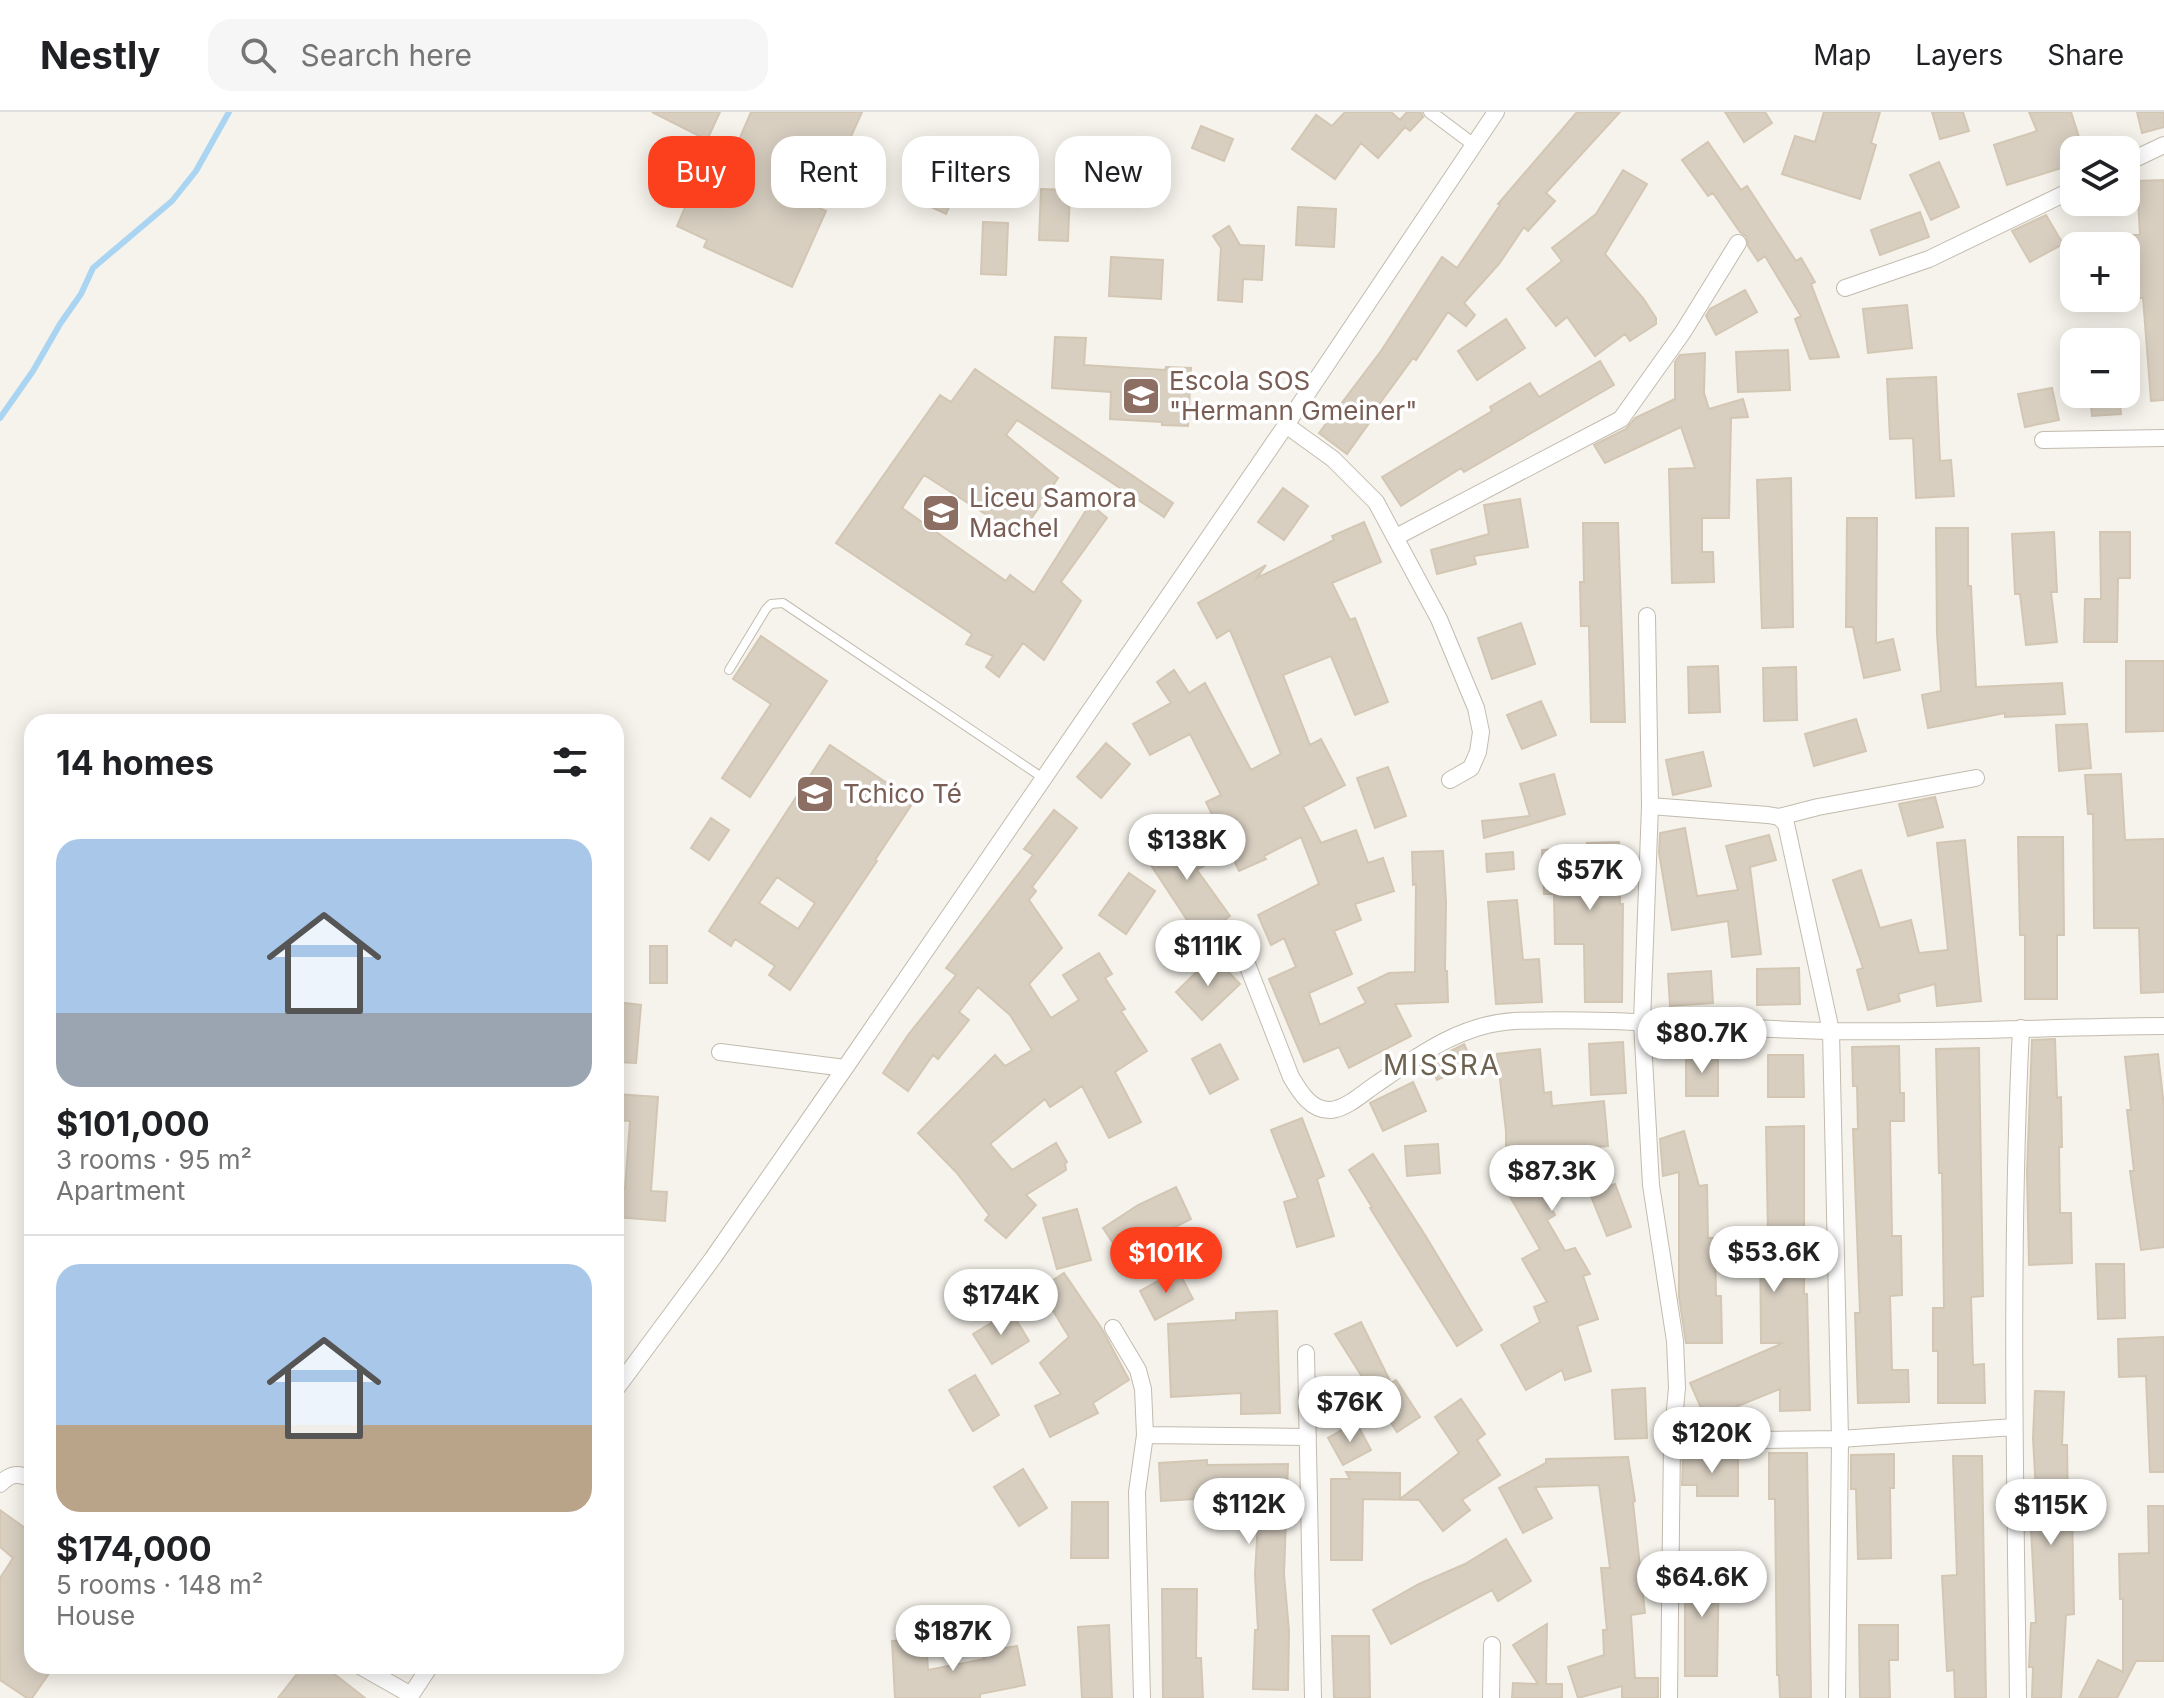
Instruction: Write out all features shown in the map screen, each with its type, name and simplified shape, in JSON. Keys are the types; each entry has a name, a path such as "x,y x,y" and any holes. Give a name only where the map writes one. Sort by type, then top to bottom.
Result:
{"street":[{"path":"1430,112 1474,145"},
{"path":"624,1376 713,1258 845,1068 1286,425 1496,112"},
{"path":"2140,156 2164,145"},
{"path":"1845,288 1929,259 2060,196"},
{"path":"1396,537 1621,419 1683,332 1738,243"},
{"path":"1286,425 1333,459 1376,502 1439,619 1476,708 1481,732 1478,752 1471,768 1450,780"},
{"path":"2043,440 2164,438"},
{"path":"1647,616 1650,806 1642,1022 1651,1185 1675,1341 1677,1388 1672,1441 1669,1698"},
{"path":"1650,806 1779,817 1976,778"},
{"path":"1779,817 1786,824 1831,1031 1840,1439 1837,1698"},
{"path":"1240,946 1291,1077 1302,1096 1316,1107 1330,1110 1348,1104 1419,1055 1452,1037 1478,1027 1512,1021 1642,1022 1831,1031 2164,1026"},
{"path":"2018,1698 2014,1427 2015,1153 2021,1028"},
{"path":"720,1052 845,1068"},
{"path":"1113,1328 1138,1370 1143,1389 1145,1435 1137,1492 1142,1698"},
{"path":"1306,1353 1313,1698"},
{"path":"1672,1441 1840,1439 2014,1427"},
{"path":"1145,1435 1308,1437"},
{"path":"0,1484 7,1476 24,1476"},
{"path":"1491,1698 1492,1645"},
{"path":"373,1674 410,1697 425,1674"}],"lane":[{"path":"729,670 766,609 771,604 783,603 1043,778"}],"building":[{"path":"652,112 720,112 709,136 699,136"},
{"path":"751,112 862,112 851,136 771,136 771,208 819,208 826,211 792,287 704,247 707,240 677,226 685,208 755,208 755,136 741,136"},
{"path":"1345,112 1391,112 1400,120 1407,112 1421,112 1423,117 1410,131 1405,127 1378,158 1361,143 1335,179 1292,149 1316,115 1332,126"},
{"path":"1577,112 1620,112 1546,193 1555,201 1528,231 1524,227 1499,264 1464,303 1475,315 1466,326 1448,312 1416,360 1413,358 1372,414 1374,416 1347,454 1319,433 1381,351 1442,257 1457,268 1498,204"},
{"path":"1725,112 1765,112 1772,123 1744,142"},
{"path":"1824,112 1880,112 1871,143 1876,145 1860,199 1782,174 1795,136 1815,142"},
{"path":"1932,112 1963,112 1969,131 1940,139"},
{"path":"2029,112 2071,112 2079,136 2060,136 2060,168 2007,185 1994,145 2037,131"},
{"path":"2137,112 2164,112 2164,127 2142,133"},
{"path":"1201,126 1233,139 1224,161 1192,148"},
{"path":"1708,142 1741,190 1747,186 1796,261 1801,258 1815,282 1811,284 1839,357 1810,359 1795,319 1801,316 1765,256 1758,261 1748,246 1747,237 1740,232 1713,193 1708,196 1682,160"},
{"path":"1939,162 1959,207 1931,220 1910,175"},
{"path":"1623,170 1647,184 1605,254 1643,298 1656,318 1656,324 1630,341 1625,334 1595,356 1567,317 1556,326 1527,289 1562,261 1552,248 1596,214"},
{"path":"2164,180 2164,400 2151,401 2143,298 2140,298 2140,181"},
{"path":"1041,189 1055,189 1055,208 1069,208 1068,241 1039,240"},
{"path":"1298,207 1336,209 1334,247 1296,245"},
{"path":"933,208 949,208 946,214"},
{"path":"1920,212 1929,237 1880,255 1871,230"},
{"path":"2046,215 2060,239 2060,246 2030,262 2012,231"},
{"path":"983,222 1008,223 1006,275 981,274"},
{"path":"1229,226 1240,245 1264,246 1262,280 1243,279 1242,302 1218,300 1221,248 1213,236"},
{"path":"1111,257 1163,260 1161,299 1109,296"},
{"path":"1745,290 1757,312 1716,335 1706,316 1710,309"},
{"path":"1907,305 1912,348 1868,353 1863,309"},
{"path":"1506,319 1525,348 1477,380 1458,351"},
{"path":"1055,337 1086,338 1084,365 1165,370 1166,367 1191,368 1188,426 1110,419 1111,392 1052,388"},
{"path":"1788,350 1790,390 1738,392 1736,352"},
{"path":"1705,353 1704,393 1709,409 1743,399 1748,417 1731,418 1729,518 1702,518 1702,552 1713,552 1714,582 1672,583 1669,469 1695,468 1681,427 1605,463 1594,445 1626,429 1635,418 1675,399 1675,362 1680,355"},
{"path":"1600,361 1614,385 1464,472 1461,468 1401,506 1382,477 1492,411 1490,407 1530,383 1539,397"},
{"path":"975,369 1173,503 1164,517 1017,420 1006,435 1058,478 1020,536 924,475 902,508 1006,581 1010,575 1034,593 1090,504 1107,518 1061,582 1081,601 1044,660 1023,643 999,677 986,667 993,656 966,644 972,634 836,543 940,395 951,402"},
{"path":"1936,377 1940,461 1951,460 1954,496 1916,498 1913,438 1890,439 1887,379"},
{"path":"2052,388 2059,420 2025,427 2018,394"},
{"path":"2091,408 2120,408 2121,414 2092,416"},
{"path":"1791,478 1793,627 1762,628 1757,480"},
{"path":"1283,488 1308,506 1284,540 1258,522"},
{"path":"1520,499 1528,547 1474,556 1476,564 1437,574 1431,550 1489,534 1484,505"},
{"path":"1847,518 1877,518 1876,643 1893,639 1900,670 1864,678 1853,627 1846,627"},
{"path":"1364,522 1381,562 1332,583 1350,620 1355,618 1388,702 1355,715 1331,656 1283,675 1310,745 1321,739 1345,785 1303,807 1321,843 1356,830 1368,863 1383,858 1394,891 1355,904 1361,920 1334,931 1352,974 1309,993 1320,1025 1366,1003 1358,988 1389,973 1415,972 1416,884 1413,885 1412,852 1443,851 1448,1002 1395,1004 1411,1036 1349,1068 1339,1047 1304,1062 1269,979 1296,967 1284,938 1271,945 1258,915 1319,884 1301,837 1264,856 1266,859 1239,871 1206,802 1221,795 1190,734 1150,755 1133,724 1171,703 1157,682 1174,670 1189,693 1205,683 1251,770 1281,754 1230,630 1217,638 1198,603 1266,565 1257,578 1334,540 1332,536"},
{"path":"1583,523 1618,523 1625,722 1591,722 1589,626 1581,626"},
{"path":"1936,528 1968,528 1968,586 1971,586 1976,687 2062,683 2065,714 2005,717 2005,713 1928,728 1922,695 1941,691"},
{"path":"2054,532 2057,592 2051,592 2057,642 2026,645 2020,594 2015,594 2012,534"},
{"path":"2100,532 2130,532 2130,578 2118,578 2117,642 2084,642 2085,599 2101,599"},
{"path":"1521,623 1535,664 1492,679 1478,638"},
{"path":"761,636 827,681 750,797 722,778 771,704 733,679"},
{"path":"2126,661 2164,661 2164,731 2126,732"},
{"path":"1718,666 1720,712 1689,713 1688,667"},
{"path":"1796,667 1797,720 1764,721 1763,668"},
{"path":"1541,701 1556,735 1522,749 1507,715"},
{"path":"1856,719 1866,751 1814,766 1805,734"},
{"path":"2087,724 2091,768 2059,771 2056,725"},
{"path":"1106,743 1130,764 1101,798 1077,777"},
{"path":"830,745 914,801 790,990 769,975 775,966 735,939 731,946 709,931","holes":["777,877 815,903 798,929 759,903"]},
{"path":"1703,752 1711,786 1673,795 1666,760"},
{"path":"1388,767 1406,816 1375,828 1357,778"},
{"path":"1554,774 1565,814 1484,838 1482,821 1530,816 1520,784"},
{"path":"2121,774 2125,840 2164,839 2164,992 2141,993 2139,928 2094,928 2093,814 2088,814 2085,775"},
{"path":"1935,797 1943,827 1908,836 1899,804"},
{"path":"1054,810 1077,828 1032,887 1036,891 1029,900 1062,948 1029,984 1051,1018 1079,1000 1063,975 1099,953 1112,974 1105,978 1125,1009 1121,1011 1147,1051 1115,1072 1141,1122 1109,1138 1082,1086 1050,1107 1045,1099 990,1144 1012,1170 1056,1143 1067,1162 1066,1170 1026,1195 1036,1205 1006,1238 985,1220 989,1215 956,1172 918,1133 995,1055 1005,1066 1032,1050 1010,1015 978,987 959,1012 969,1020 938,1059 933,1055 908,1091 883,1073 908,1035 956,975 946,968 1033,855 1024,849"},
{"path":"711,818 729,830 709,860 691,848"},
{"path":"1685,828 1697,896 1738,890 1726,846 1769,835 1776,860 1750,867 1761,954 1732,957 1728,921 1672,930 1659,853 1660,833"},
{"path":"1183,829 1206,865 1197,870 1230,916 1199,938 1143,853"},
{"path":"2018,837 2063,837 2064,935 2057,935 2057,999 2025,999 2025,935 2020,935"},
{"path":"1965,840 1981,1001 1937,1006 1935,984 1898,994 1900,1001 1868,1010 1857,970 1863,968 1833,880 1861,870 1880,928 1911,920 1919,953 1948,950 1937,843"},
{"path":"1619,842 1620,904 1623,904 1622,1002 1585,1002 1584,944 1555,944 1554,894 1544,894 1542,850 1587,848 1587,843"},
{"path":"1513,852 1514,869 1487,872 1486,854"},
{"path":"1129,873 1155,891 1126,934 1099,915"},
{"path":"1517,900 1523,960 1539,959 1542,1002 1496,1004 1488,902"},
{"path":"650,946 667,946 667,983 650,983"},
{"path":"1213,956 1240,984 1202,1020 1176,992"},
{"path":"1799,968 1800,1004 1757,1005 1757,969"},
{"path":"1711,971 1713,1003 1670,1006 1668,974"},
{"path":"624,1003 641,1005 636,1063 624,1062"},
{"path":"2055,1039 2057,1098 2061,1097 2060,1213 2071,1213 2072,1263 2029,1265 2027,1172 2032,1040"},
{"path":"1623,1042 1626,1093 1591,1095 1589,1044"},
{"path":"1220,1044 1238,1079 1210,1094 1192,1059"},
{"path":"1464,1044 1473,1064 1437,1080 1429,1062"},
{"path":"1899,1046 1904,1121 1890,1121 1892,1236 1901,1236 1902,1295 1890,1296 1892,1370 1908,1370 1909,1402 1858,1403 1855,1313 1860,1313 1853,1129 1858,1129 1852,1047"},
{"path":"1979,1048 1983,1296 1971,1297 1973,1365 1984,1364 1985,1403 1938,1403 1938,1351 1933,1351 1933,1308 1944,1308 1936,1049"},
{"path":"1540,1049 1544,1093 1551,1092 1552,1106 1604,1101 1608,1146 1583,1148 1604,1188 1615,1184 1631,1227 1607,1236 1588,1189 1578,1195 1558,1157 1525,1164 1555,1215 1547,1220 1565,1251 1575,1248 1590,1274 1583,1276 1598,1319 1577,1326 1591,1371 1565,1380 1562,1370 1526,1390 1501,1345 1540,1322 1534,1307 1547,1302 1522,1259 1540,1249 1501,1181 1501,1150 1506,1148 1506,1131 1497,1054"},
{"path":"1718,1053 1718,1096 1686,1096 1686,1054"},
{"path":"2158,1054 2164,1106 2164,1247 2141,1250 2130,1171 2134,1171 2125,1057"},
{"path":"1768,1055 1803,1055 1804,1097 1768,1097"},
{"path":"1413,1082 1426,1111 1383,1131 1370,1103"},
{"path":"624,1095 658,1097 651,1191 667,1192 665,1221 624,1218 630,1121 624,1121"},
{"path":"1302,1118 1324,1176 1317,1179 1334,1236 1297,1247 1284,1202 1298,1198 1271,1130"},
{"path":"1804,1126 1804,1294 1807,1294 1810,1410 1780,1411 1780,1389 1706,1419 1690,1383 1783,1343 1761,1343 1760,1235 1768,1235 1766,1127"},
{"path":"1684,1131 1699,1186 1707,1185 1708,1238 1715,1238 1716,1296 1721,1296 1722,1343 1686,1343 1679,1297 1679,1172 1663,1176 1660,1139"},
{"path":"1438,1144 1440,1173 1407,1176 1405,1146"},
{"path":"1373,1154 1482,1330 1457,1346 1349,1170"},
{"path":"1176,1187 1191,1219 1149,1240 1152,1244 1125,1261 1103,1228 1138,1205"},
{"path":"1077,1209 1091,1260 1057,1269 1043,1218"},
{"path":"2096,1264 2124,1264 2125,1318 2098,1319"},
{"path":"1178,1270 1193,1299 1155,1320 1140,1291"},
{"path":"1064,1273 1102,1329 1129,1380 1093,1403 1098,1413 1050,1437 1035,1406 1061,1394 1040,1363 1069,1337 1040,1289"},
{"path":"1011,1311 1029,1341 992,1364 973,1334"},
{"path":"1277,1311 1280,1413 1241,1414 1241,1393 1171,1397 1168,1324 1236,1320 1236,1313"},
{"path":"1361,1322 1391,1383 1396,1380 1420,1417 1397,1432 1335,1334"},
{"path":"2164,1337 2164,1472 2150,1472 2146,1376 2119,1377 2118,1339"},
{"path":"975,1375 999,1415 973,1431 949,1390"},
{"path":"1645,1388 1647,1438 1615,1439 1612,1390"},
{"path":"2035,1391 2064,1392 2062,1445 2067,1445 2068,1508 2072,1508 2074,1614 2066,1615 2061,1698 2032,1698 2033,1667 2029,1667 2031,1623 2036,1623 2030,1510 2037,1509 2033,1438"},
{"path":"1461,1399 1485,1434 1477,1440 1500,1475 1462,1500 1470,1510 1443,1531 1419,1500 1363,1499 1362,1560 1331,1560 1331,1479 1350,1479 1346,1472 1400,1473 1400,1499 1459,1453 1435,1417"},
{"path":"1356,1422 1371,1450 1343,1465 1328,1438"},
{"path":"1769,1453 1807,1453 1811,1698 1780,1698 1777,1675 1775,1499 1769,1499"},
{"path":"1894,1454 1894,1488 1890,1488 1891,1558 1858,1559 1856,1489 1851,1489 1851,1455"},
{"path":"1683,1456 1738,1457 1738,1496 1697,1496 1697,1485 1682,1485"},
{"path":"1953,1456 1982,1456 1986,1698 1955,1698 1954,1670 1947,1671 1942,1576 1957,1575"},
{"path":"1628,1457 1645,1613 1631,1615 1635,1678 1658,1678 1658,1698 1622,1698 1622,1686 1578,1698 1568,1667 1604,1655 1603,1630 1607,1630 1601,1568 1610,1568 1599,1485 1535,1487 1552,1518 1523,1533 1499,1488 1546,1463 1546,1459"},
{"path":"1207,1460 1207,1465 1288,1464 1284,1574 1289,1631 1288,1690 1253,1689 1255,1630 1258,1630 1255,1574 1259,1504 1196,1507 1196,1499 1161,1501 1159,1463"},
{"path":"1023,1469 1047,1508 1019,1526 994,1487"},
{"path":"1072,1502 1108,1502 1108,1558 1071,1558"},
{"path":"2148,1506 2164,1506 2164,1661 2136,1661 2117,1698 2079,1698 2098,1660 2123,1672 2123,1599 2120,1599 2119,1554 2149,1553"},
{"path":"0,1510 24,1527 24,1674 49,1674 32,1698 27,1698 0,1680 0,1578 13,1558 0,1547"},
{"path":"1506,1539 1531,1581 1498,1601 1492,1590 1391,1644 1373,1610 1419,1584 1465,1564"},
{"path":"1685,1564 1719,1564 1717,1676 1685,1676"},
{"path":"1162,1589 1197,1589 1196,1658 1201,1658 1203,1698 1163,1698"},
{"path":"1547,1624 1546,1684 1562,1684 1562,1698 1512,1698 1513,1683 1538,1684 1513,1645"},
{"path":"1109,1625 1112,1698 1082,1698 1078,1627"},
{"path":"1859,1625 1898,1625 1898,1660 1889,1660 1890,1698 1860,1698"},
{"path":"1332,1636 1369,1636 1370,1698 1334,1698"},
{"path":"926,1639 928,1670 984,1659 983,1652 1017,1646 1025,1685 980,1694 980,1698 895,1698 892,1641"},
{"path":"297,1674 334,1674 365,1698 278,1698"}],"waterway":[{"path":"0,418 81,294 93,268 172,201 196,171 229,112"}],"place":[{"name":"Escola SOS \"Hermann Gmeiner\"","path":"1141,396"},
{"name":"Liceu Samora Machel","path":"941,513"},
{"name":"Tchico Té","path":"815,794"}],"district":[{"name":"MISSRA","path":"1442,1065"}]}
